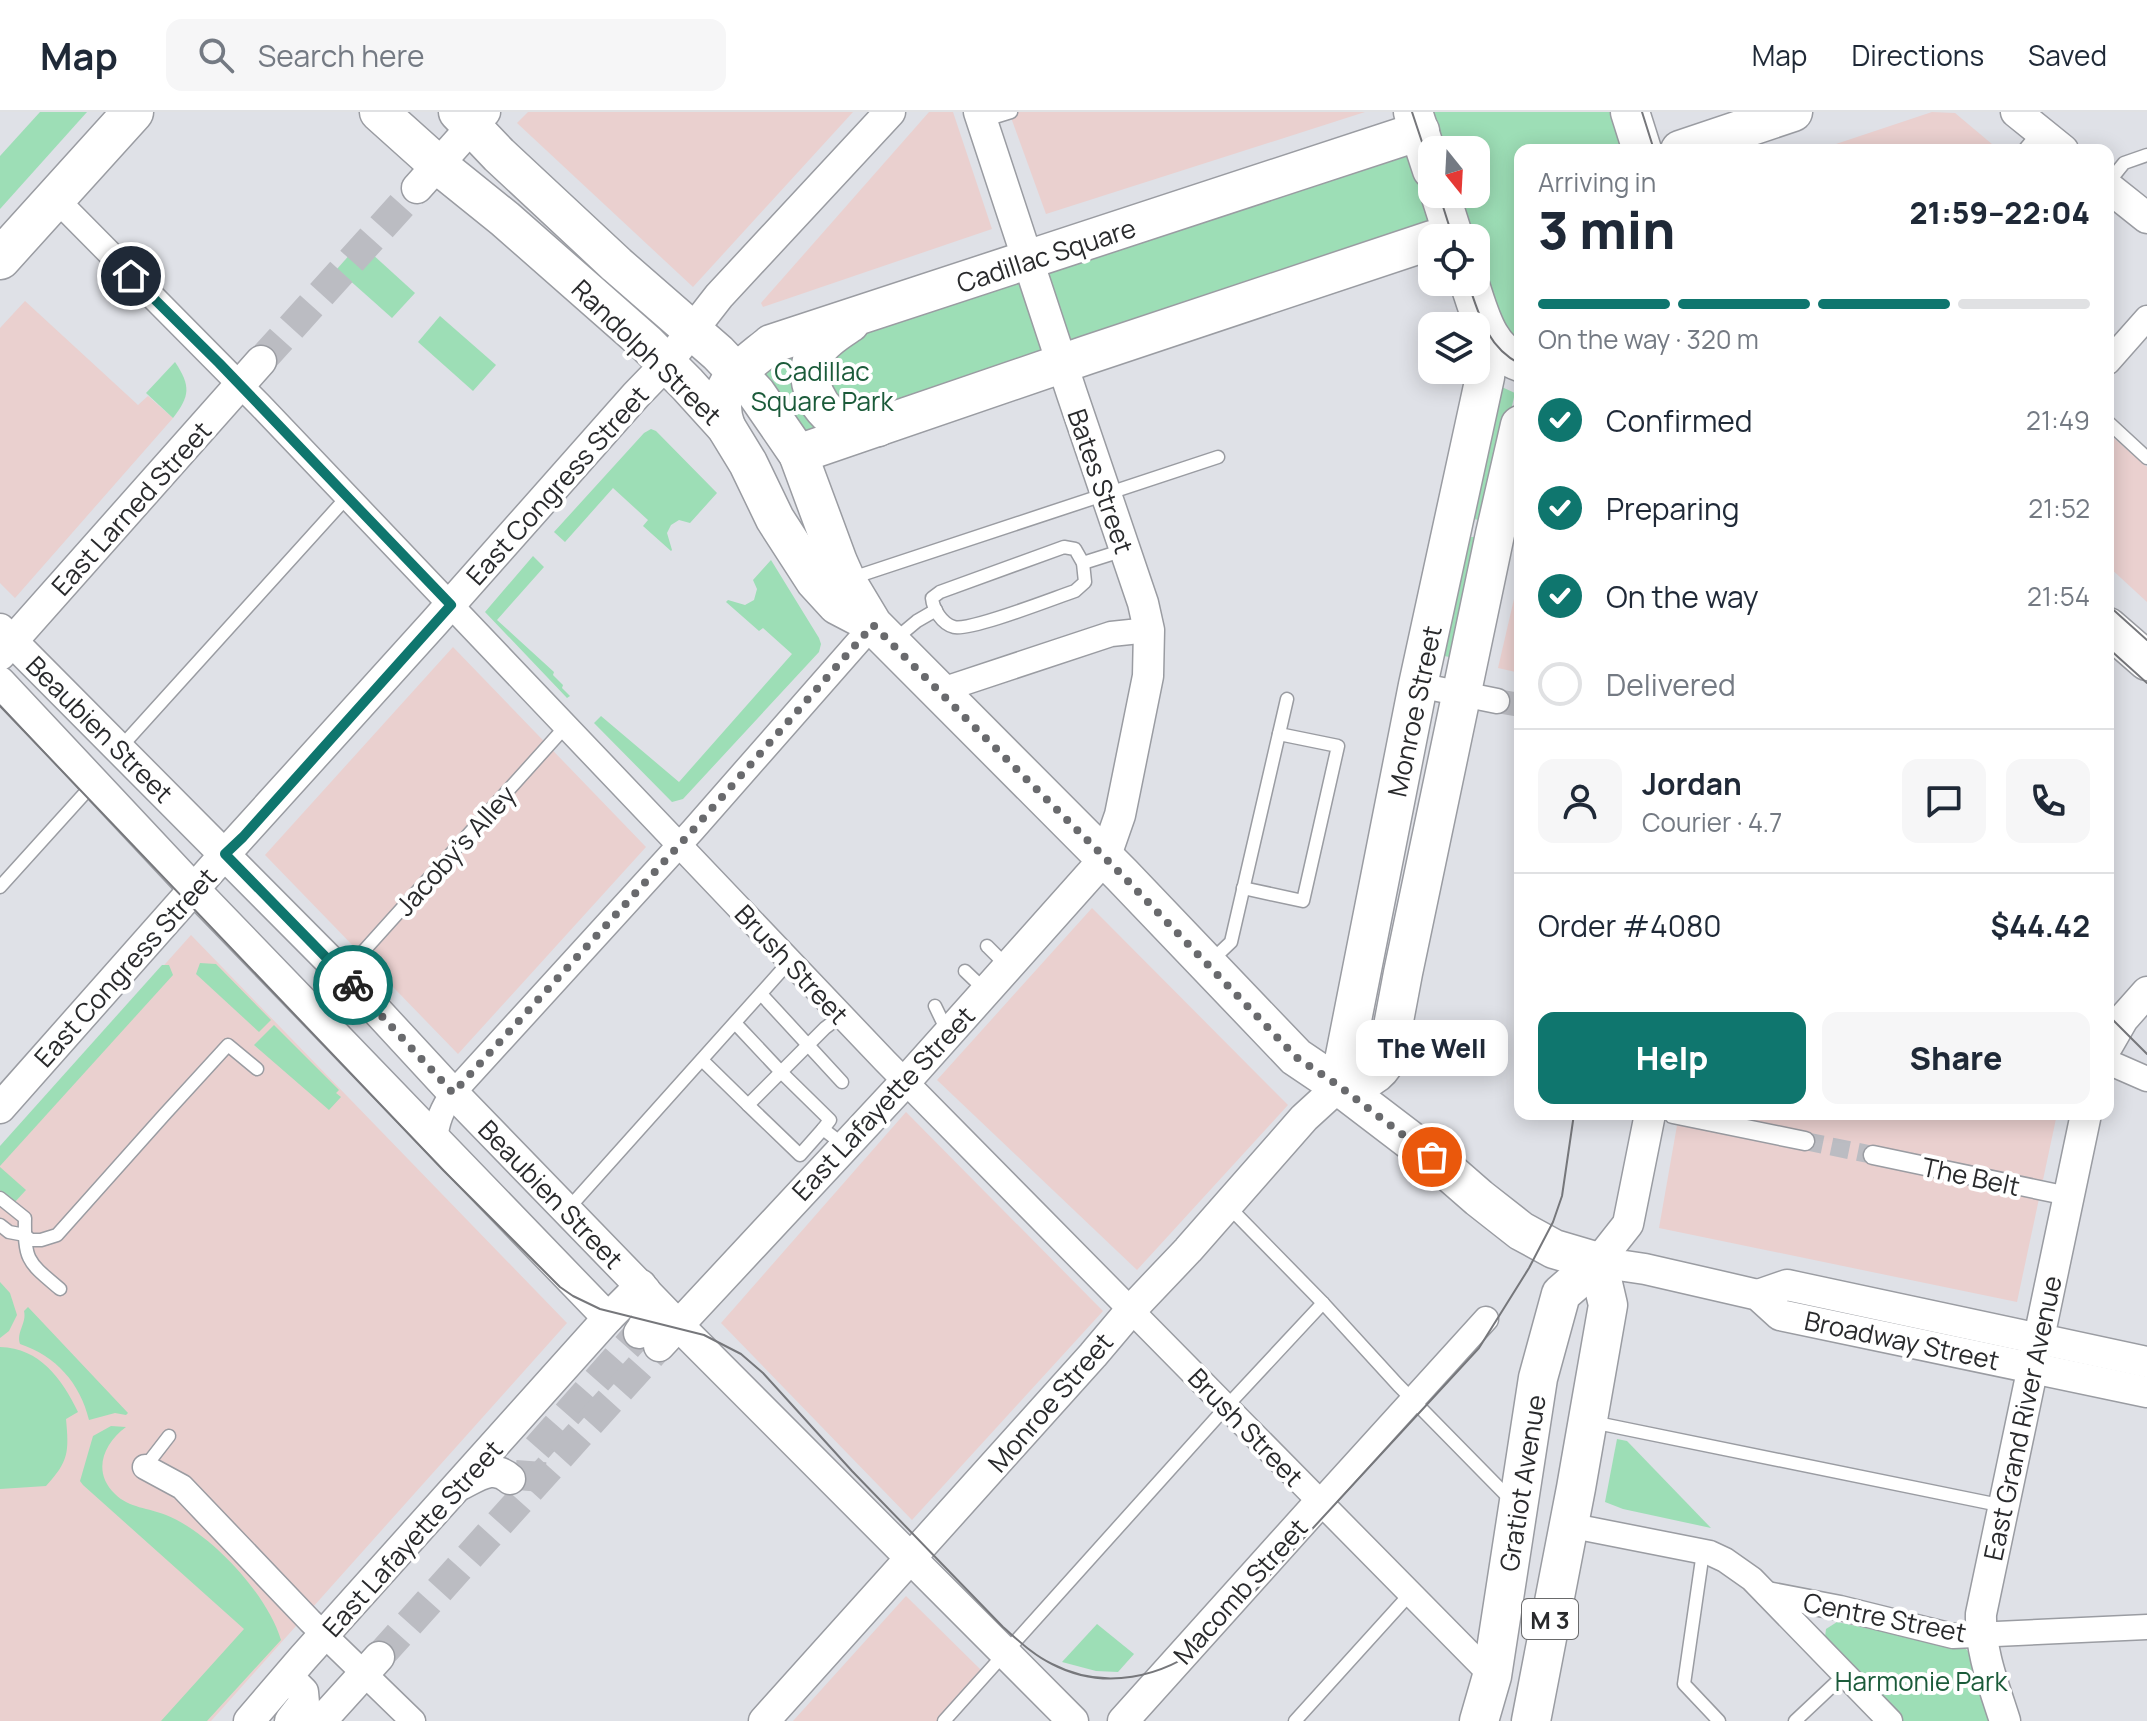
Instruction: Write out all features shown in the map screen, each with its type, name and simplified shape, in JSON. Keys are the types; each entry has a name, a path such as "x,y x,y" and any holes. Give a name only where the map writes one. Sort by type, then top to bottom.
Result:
{"highway":[{"path":"0,259 133,112"}],"main road":[{"path":"380,112 397,118 416,112"},
{"name":"Randolph Street","path":"380,112 428,176 505,219 646,343 726,427 786,537 815,581 837,605 882,634"},
{"path":"1630,112 1640,144"},
{"path":"1698,144 1793,112"},
{"name":"Randolph Street","path":"472,117 536,190 718,353 770,412 798,454 846,580 882,634 1105,858 1296,1057 1432,1157 1521,1231 1554,1249 1598,1262"},
{"name":"Cadillac Square","path":"726,427 721,414 724,390 737,372 771,344 1028,261 1416,122"},
{"path":"505,219 499,206 503,190 510,184 519,183 536,190"},
{"path":"798,454 1418,246"},
{"path":"866,313 829,337 815,352 810,377 821,405 834,418 846,424 878,427"},
{"path":"1490,338 1514,359"},
{"name":"Monroe Street","path":"1483,384 1418,685 1339,1086 1373,1076 1381,1070 1387,1058 1403,973 1480,697 1495,534 1514,451"},
{"path":"1453,524 1495,534"},
{"path":"2114,632 2147,661"},
{"name":"Gratiot Avenue","path":"1479,1721 1492,1676 1538,1378 1561,1294 1598,1262 1608,1305 1534,1719"}],"street":[{"name":"East Congress Street","path":"0,1108 666,364 719,296 890,112"},
{"path":"2016,112 2043,144"},
{"name":"Bates Street","path":"981,116 1143,603 1149,630 1148,676 1120,815 1105,858"},
{"path":"428,176 472,117"},
{"path":"2114,190 2147,218"},
{"name":"Brush Street","path":"55,198 241,386 905,1082 1534,1719"},
{"path":"2114,355 2147,318"},
{"name":"East Larned Street","path":"4,642 261,361"},
{"path":"939,691 1111,634 1149,630"},
{"path":"435,1140 441,1110 453,1093 679,845 882,634"},
{"name":"Beaubien Street","path":"4,642 120,748 225,854 643,1288"},
{"name":"Beaubien Street","path":"0,682 234,931 608,1318"},
{"path":"1418,685 1480,697"},
{"name":"East Lafayette Street","path":"659,1335 834,1137 905,1082 942,1019 997,956 1105,858"},
{"path":"234,931 249,907 263,902 274,904"},
{"path":"2114,1035 2123,1019 2147,992"},
{"path":"2114,1065 2147,1079"},
{"name":"Monroe Street","path":"764,1721 1304,1118 1339,1086"},
{"name":"Gratiot Avenue","path":"1598,1262 1628,1224 1649,1120"},
{"path":"1702,1120 1805,1141"},
{"name":"East Grand River Avenue","path":"2005,1721 1986,1662 1980,1635 1981,1614 2085,1120"},
{"name":"The Belt","path":"1873,1155 2068,1196"},
{"path":"568,1277 582,1276 593,1270 599,1259 601,1244"},
{"name":"Broadway Street","path":"1598,1262 1645,1269 1758,1295 1787,1285 2036,1354 2147,1392"},
{"path":"643,1288 649,1300 644,1327 659,1335 796,1442 1073,1721"},
{"name":"East Lafayette Street","path":"249,1721 608,1318 643,1288"},
{"name":"Macomb Street","path":"1123,1721 1486,1319"},
{"name":"Broadway Street","path":"2036,1354 2147,1362"},
{"path":"145,1467 182,1487 324,1635 372,1665 413,1721"},
{"path":"460,1485 494,1471 510,1479"},
{"path":"1568,1525 1703,1552 1739,1568 1890,1721"},
{"name":"Centre Street","path":"1767,1594 1840,1608 1953,1636 2147,1627"},
{"path":"321,1721 372,1665"},
{"path":"288,1677 303,1692 304,1703 290,1721"}],"lane":[{"path":"981,116 1011,112"},
{"path":"2114,177 2124,163 2147,155"},
{"path":"2114,428 2147,458"},
{"path":"846,580 1218,457"},
{"path":"120,748 347,497"},
{"path":"1064,547 1075,549 1083,563 1085,582 1075,591 980,623 957,628 946,624 936,610 932,598 940,592 1064,547"},
{"path":"1083,563 1124,550"},
{"path":"882,634 936,610"},
{"path":"1207,965 1231,942 1287,699"},
{"name":"Jacoby's Alley","path":"343,974 566,726"},
{"path":"1243,888 1303,901 1338,746 1279,734"},
{"path":"0,887 94,783"},
{"path":"567,1210 789,962"},
{"path":"761,994 842,1082"},
{"path":"748,1105 841,1016"},
{"path":"702,1060 800,1155 834,1137 830,1120 735,1023"},
{"path":"0,1225 31,1240 57,1235 228,1045 257,1069"},
{"path":"0,1198 25,1218 28,1259 60,1289"},
{"path":"1228,1206 1518,1507"},
{"path":"944,1721 1323,1303"},
{"path":"1587,1422 2004,1506"},
{"path":"145,1467 169,1436"},
{"path":"1703,1552 1684,1684 1719,1721"},
{"path":"1295,1721 1410,1594"},
{"path":"1795,1721 1845,1674"}],"shaded area":[{"path":"528,112 853,112 693,287 517,123"},
{"path":"929,112 953,112 992,229 763,307 761,303"},
{"path":"1009,112 1365,112 1046,214"},
{"path":"1932,112 1955,113 1992,144 1836,144"},
{"path":"25,301 138,405 148,396 173,418 15,598 0,583 0,328"},
{"path":"2114,438 2147,467 2147,602 2114,572"},
{"path":"1514,599 1514,672 1498,668"},
{"path":"453,647 646,847 458,1054 265,855"},
{"path":"1092,908 1288,1105 1137,1270 937,1080"},
{"path":"191,935 567,1323 211,1721 0,1721 0,1149"},
{"path":"906,1112 1103,1311 912,1520 721,1323"},
{"path":"1678,1120 2056,1120 2017,1302 1659,1228"},
{"path":"906,1596 984,1673 941,1721 793,1721"}],"green space":[{"path":"40,112 87,112 0,209 0,156"},
{"path":"1430,112 1613,112 1623,144 1514,144 1514,337 1499,319 1490,292 1490,224 1467,224 1462,208 1490,208 1490,136 1438,136"},
{"name":"Cadillac Square Park","path":"1420,131 1418,208 1444,208 1449,224 1418,224 1418,244 798,454 756,393 771,344"},
{"path":"360,243 415,293 392,318 337,269"},
{"path":"440,316 496,365 473,391 418,342"},
{"path":"175,362 184,378 186,391 183,403 173,418 146,393"},
{"path":"1495,384 1514,393 1514,397 1485,521 1473,519"},
{"path":"651,429 717,493 690,523 679,520 671,525 667,533 671,551 643,526 648,520 613,488 565,542 554,532"},
{"path":"1468,537 1476,537 1458,659 1440,655"},
{"path":"533,556 544,567 497,620 554,672 553,675 570,696 567,698 485,612"},
{"path":"771,560 819,638 819,652 683,799 672,802 594,723 601,716 679,782 792,654 763,628 759,631 726,602 745,605 754,600 757,589 753,580"},
{"path":"200,963 216,964 271,1020 259,1032 196,974"},
{"path":"162,965 169,965 173,975 0,1166 0,1146"},
{"path":"274,1025 339,1090 336,1093 341,1097 329,1110 254,1045"},
{"path":"0,1167 26,1190 14,1203 0,1190"},
{"path":"0,1282 10,1293 17,1315 9,1331 0,1338"},
{"path":"28,1307 128,1413 126,1415 115,1413 89,1420 79,1394 65,1373 45,1356 20,1344 24,1311"},
{"path":"0,1347 27,1353 38,1359 57,1377 78,1412 66,1419 66,1456 46,1486 0,1489"},
{"path":"111,1426 126,1427 111,1442 103,1459 102,1468 108,1486 126,1502 183,1524 218,1550 250,1585 274,1622 281,1640 207,1721 161,1721 244,1629 80,1481 93,1436"},
{"path":"1617,1439 1627,1441 1711,1528 1623,1509 1605,1502"},
{"name":"Harmonie Park","path":"1837,1622 1966,1649 1971,1655 1993,1721 1903,1721 1825,1637 1826,1629"},
{"path":"1097,1624 1134,1654 1118,1672 1096,1671 1062,1662"}],"tunnel":[{"path":"261,361 417,188"},
{"path":"1497,701 1514,704"},
{"path":"1805,1141 1873,1155"},
{"path":"529,1491 532,1454 639,1333"},
{"path":"379,1657 659,1346"}],"tram line":[{"path":"1412,112 1420,136"},
{"path":"1642,112 1652,144"},
{"path":"1443,208 1449,224"},
{"path":"1473,296 1492,339 1514,360"},
{"path":"2114,610 2147,640"},
{"path":"2114,653 2147,683"},
{"path":"0,706 444,1171 560,1287 600,1309 704,1335 741,1354 763,1373 852,1471 1003,1627 1038,1656 1072,1672 1092,1677 1132,1677 1171,1665 1207,1643 1479,1348 1529,1268 1553,1222 1562,1196 1573,1120"},
{"path":"2114,1021 2147,1054"}],"way so far":[{"path":"353,985 453,1093 693,830 873,625 1122,875 1296,1057 1432,1157"}],"place":[{"name":"The Well","path":"1432,1157"}],"route":[{"path":"131,276 219,363 451,605 225,854 353,985"}]}
